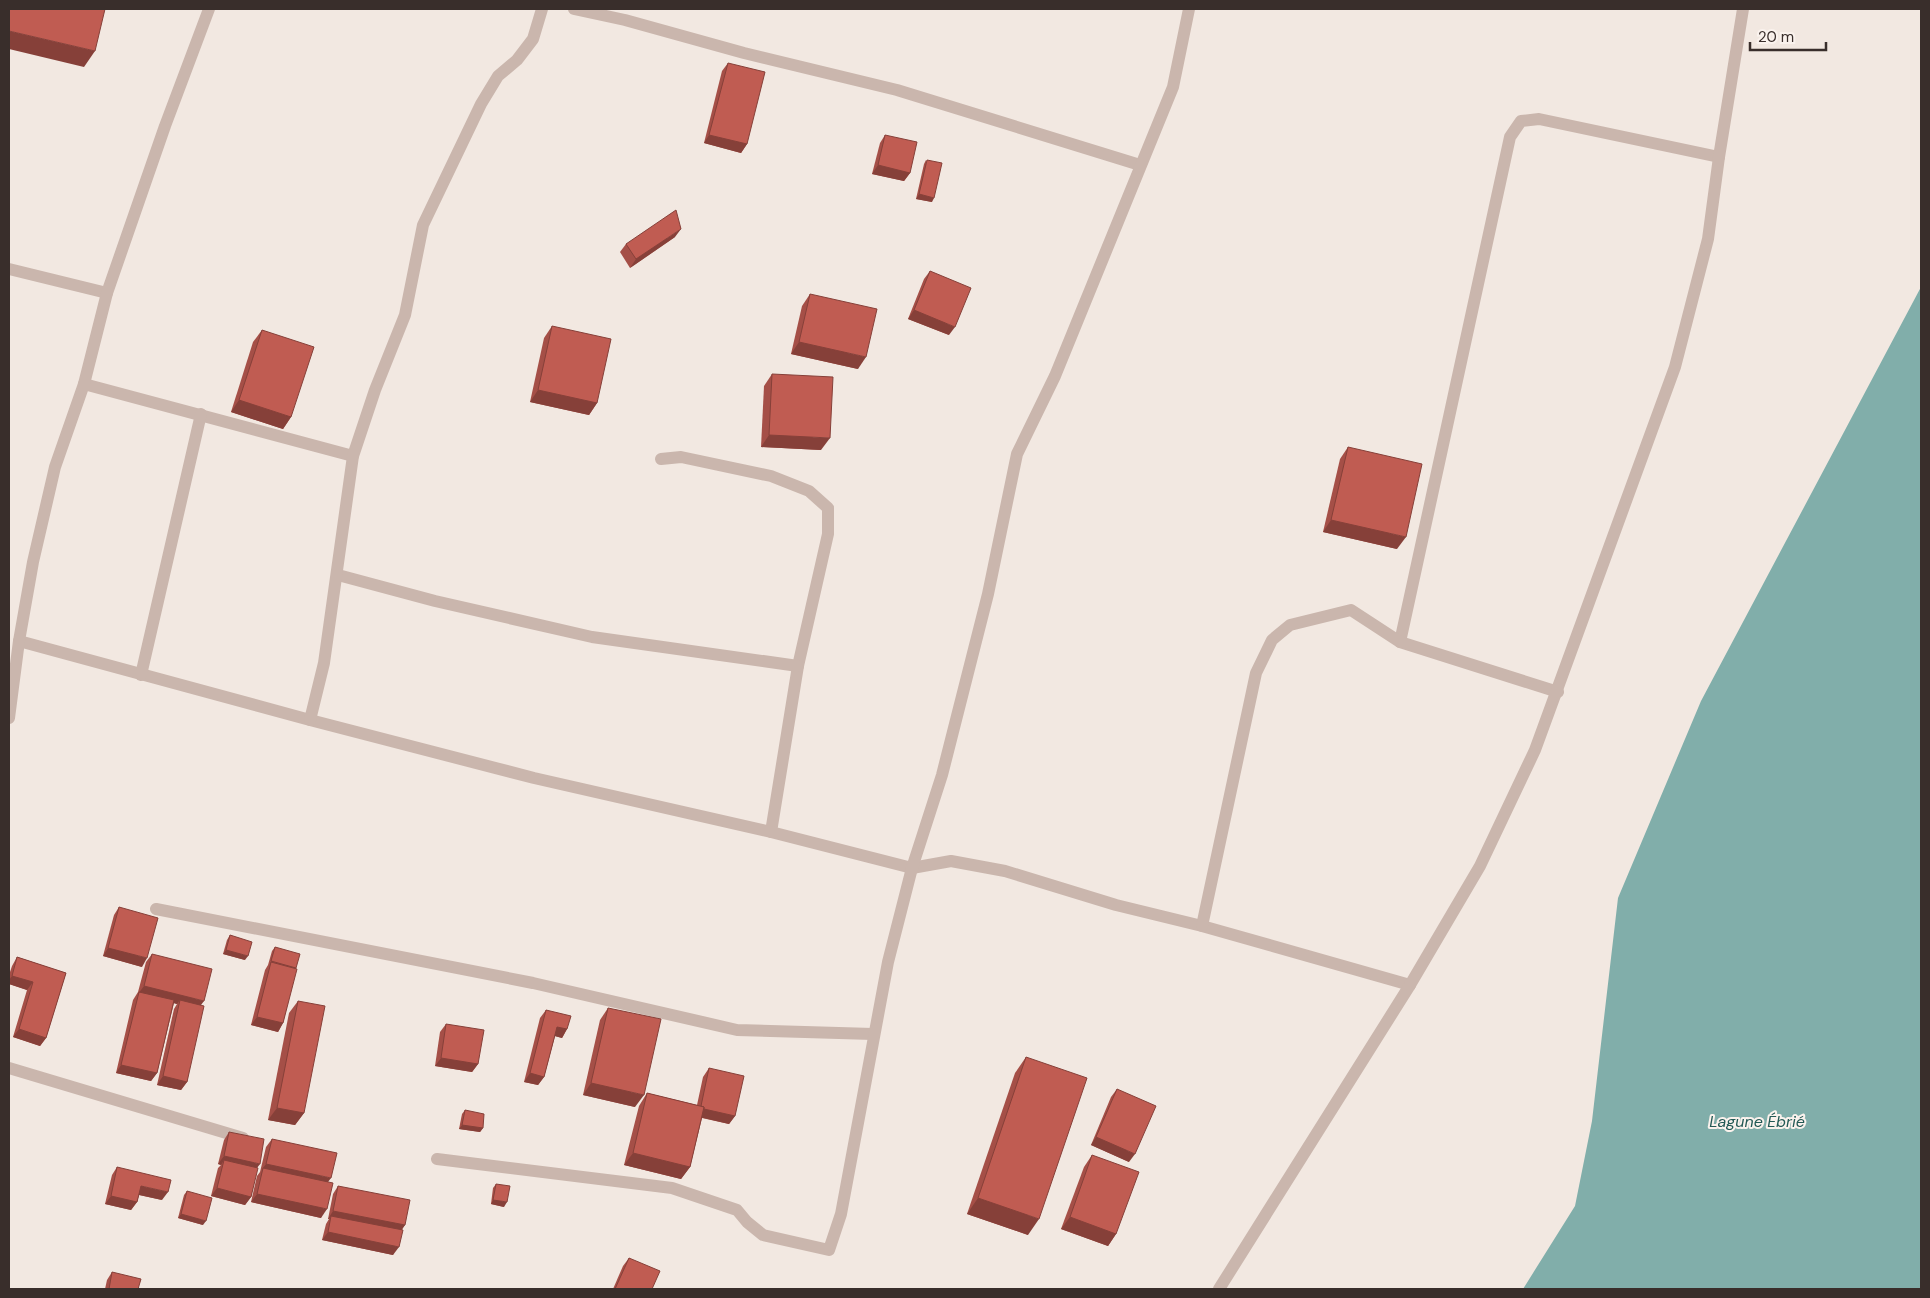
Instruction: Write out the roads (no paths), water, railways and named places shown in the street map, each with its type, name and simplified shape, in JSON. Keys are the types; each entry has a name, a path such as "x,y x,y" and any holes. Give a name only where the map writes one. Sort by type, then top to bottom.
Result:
{"street":[{"path":"9,718 19,641 33,562 55,467 84,384 107,292 165,126 210,9"},
{"path":"310,720 324,663 338,575 353,456 375,390 405,315 424,225 481,104 498,76 517,60 533,40 542,9"},
{"path":"574,9 625,20 744,53 897,90 1140,165"},
{"path":"436,1158 672,1188 736,1210 763,1235 829,1250 841,1214 873,1034 912,868 942,775 988,594 1017,454 1055,376 1173,87 1189,9"},
{"path":"1220,1289 1410,985 1480,866 1536,750 1675,367 1708,239 1743,9"},
{"path":"1400,642 1510,137 1521,121 1539,119 1719,157"},
{"path":"9,269 107,292"},
{"path":"84,384 353,456"},
{"path":"141,675 201,414"},
{"path":"661,459 681,457 771,476 809,490 828,508 828,534 798,666 771,832"},
{"path":"338,575 435,601 592,637 798,666"},
{"path":"1202,926 1256,673 1272,640 1290,625 1351,610 1400,642 1558,692"},
{"path":"19,641 310,720 534,778 771,832 912,868 951,861 1005,871 1116,905 1202,926 1410,985"},
{"path":"156,909 533,983 737,1030 873,1034"},
{"path":"9,1068 243,1138"}],"water":[{"name":"Lagune Ébrié","path":"1921,287 1921,1289 1523,1289 1575,1206 1592,1121 1618,898 1701,701"}]}
